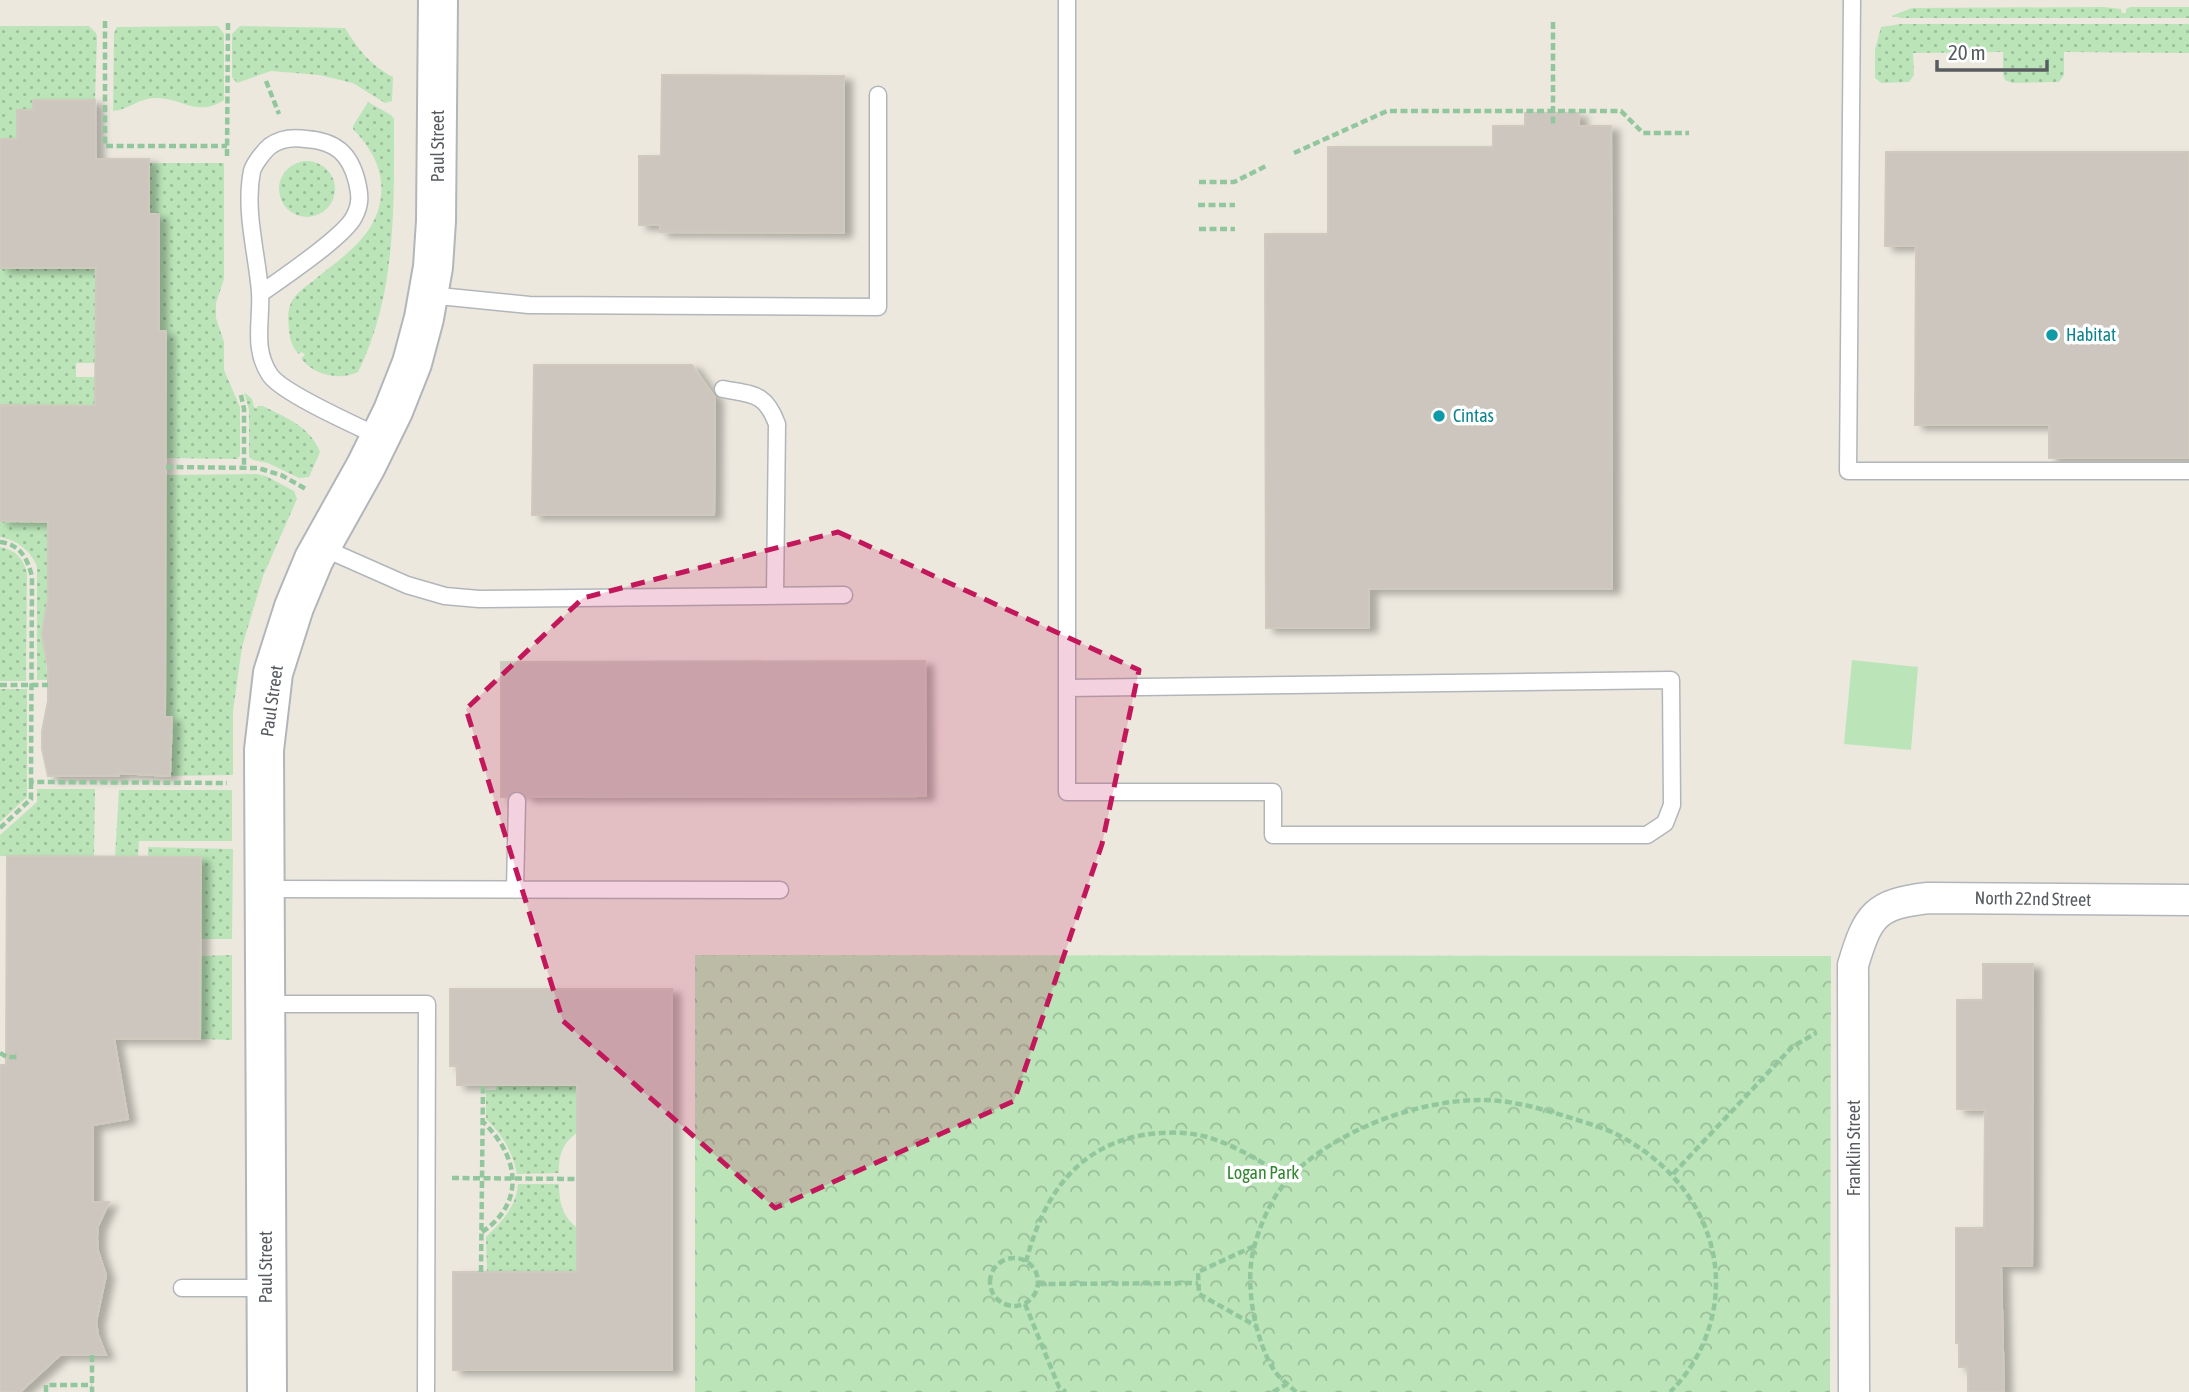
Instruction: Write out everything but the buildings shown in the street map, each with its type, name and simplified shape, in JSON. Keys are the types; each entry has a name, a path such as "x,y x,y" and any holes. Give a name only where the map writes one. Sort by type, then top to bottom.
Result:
{"street":[{"name":"Paul Street","path":"267,1392 264,750 273,673 294,607 321,547 380,437 412,363 429,295 437,211 438,0"},
{"name":"North 22nd Street","path":"1878,911 1900,901 1928,898 2189,901"},
{"name":"Franklin Street","path":"1854,1392 1853,965 1862,936 1878,911"}],"lane":[{"path":"1067,0 1067,688 1067,792 1273,792 1273,835 1647,835 1665,823 1672,805 1671,680 1067,688"},
{"path":"1852,0 1848,471 2189,471"},
{"path":"429,295 529,305 878,307 878,95"},
{"path":"260,294 338,235 353,220 360,200 353,166 342,151 324,140 289,137 271,146 252,168 250,199 260,294 257,328 261,355 271,376 289,391 380,437"},
{"path":"723,389 757,396 771,407 777,424 775,596"},
{"path":"321,547 407,584 445,596 479,599 844,595"},
{"path":"515,890 517,801"},
{"path":"265,889 780,890"},
{"path":"266,1004 427,1004 426,1392"},
{"path":"182,1288 266,1288"}],"path":[{"path":"105,21 105,146 227,146"},
{"path":"227,167 228,21"},
{"path":"1553,22 1553,126"},
{"path":"266,81 281,118"},
{"path":"1294,153 1387,111 1621,111 1643,134 1689,133"},
{"path":"1199,182 1234,182 1266,166"},
{"path":"1198,205 1235,205"},
{"path":"1199,229 1235,229"},
{"path":"241,395 244,409 244,468"},
{"path":"166,467 269,470 306,489"},
{"path":"0,542 18,549 28,560 32,577 31,799 0,828"},
{"path":"0,685 48,685"},
{"path":"31,782 238,783"},
{"path":"1672,1174 1792,1047 1816,1033"},
{"path":"0,1053 7,1057 18,1057"},
{"path":"481,1272 483,1085"},
{"path":"1296,1392 1274,1369 1257,1327 1250,1288 1255,1246 1263,1222 1288,1179 1313,1157 1395,1114 1484,1100 1550,1111 1609,1132 1643,1151 1672,1174 1695,1206 1706,1227 1714,1252 1716,1304 1711,1326 1698,1353 1670,1392"},
{"path":"481,1233 493,1225 506,1209 512,1178 509,1155 503,1143 482,1121"},
{"path":"1026,1262 1032,1238 1043,1213 1063,1180 1096,1152 1117,1141 1164,1132 1206,1137 1254,1157 1288,1179"},
{"path":"447,1178 577,1179"},
{"path":"1255,1246 1198,1272 1198,1283 1199,1294 1257,1327"},
{"path":"1014,1258 1026,1262 1034,1269 1037,1292 1025,1304 1009,1307 1002,1304 995,1298 989,1283 991,1275 1000,1263 1014,1258"},
{"path":"1038,1284 1198,1283"},
{"path":"1025,1304 1036,1337 1059,1387 1066,1392"},
{"path":"46,1392 46,1385 92,1389 92,1355"},
{"path":"1273,1392 1287,1384"},
{"path":"1675,1387 1681,1392"}],"highlighted area":[{"path":"838,532 1139,670 1102,844 1014,1101 775,1208 563,1021 466,709 583,598"}],"green space":[{"path":"2130,7 2189,7 2189,18 1891,16 1912,8 2121,9 2122,13 2126,13 2126,9"},
{"path":"1901,24 2189,24 2189,53 2064,52 2064,75 2059,82 2012,83 2005,80 2003,74 2003,52 1913,53 1914,75 1909,82 1881,83 1875,78 1875,50 1881,27"},
{"path":"0,26 89,26 97,37 95,100 33,100 33,110 17,110 17,139 0,139"},
{"path":"218,26 224,34 224,100 214,105 197,107 165,99 149,99 113,111 114,33 117,27"},
{"path":"240,26 345,28 365,56 393,77 392,101 385,103 353,83 319,75 271,71 237,83 232,77 232,34"},
{"path":"368,102 394,119 393,216 387,280 371,342 358,372 343,376 327,375 312,369 301,358 305,355 302,352 299,354 295,349 289,333 289,310 293,299 300,292 365,234 378,210 381,186 378,168 371,151 353,129"},
{"path":"301,161 313,161 323,165 331,173 335,189 331,205 323,213 313,217 301,217 291,213 283,205 279,195 279,183 283,173 291,165"},
{"path":"149,163 224,163 224,279 216,303 216,318 224,342 224,370 240,407 240,456 237,459 166,458 166,331 159,331 159,214 149,214"},
{"path":"0,268 96,268 95,363 76,363 76,377 95,377 95,406 0,405"},
{"path":"244,392 252,399 256,409 263,406 296,424 316,443 320,452 309,477 299,478 249,457 249,410"},
{"path":"257,474 294,491 297,499 263,576 242,647 233,711 233,775 170,776 172,718 165,717 166,475"},
{"path":"0,521 48,522 48,599 42,634 48,680 37,680 37,566 22,547 0,537"},
{"path":"0,547 18,556 27,573 26,681 0,681"},
{"path":"1852,660 1918,667 1911,750 1844,744"},
{"path":"0,689 27,689 27,797 0,822"},
{"path":"37,789 95,789 94,857 0,856 0,835 37,802"},
{"path":"119,790 232,790 232,841 139,841 138,857 115,857"},
{"path":"148,847 233,849 232,939 200,939 148,857"},
{"path":"232,955 232,1040 200,1039 200,956"},
{"name":"Logan Park","path":"695,955 1831,956 1830,1392 695,1392"},
{"path":"497,1085 599,1085 597,1121 574,1135 564,1146 559,1173 517,1174 506,1144 486,1119 486,1090 496,1090"},
{"path":"518,1184 559,1184 564,1212 571,1223 583,1232 595,1272 487,1272 486,1237 507,1214"}],"place":[{"name":"Habitat","path":"2052,335"},
{"name":"Cintas","path":"1439,416"}]}
